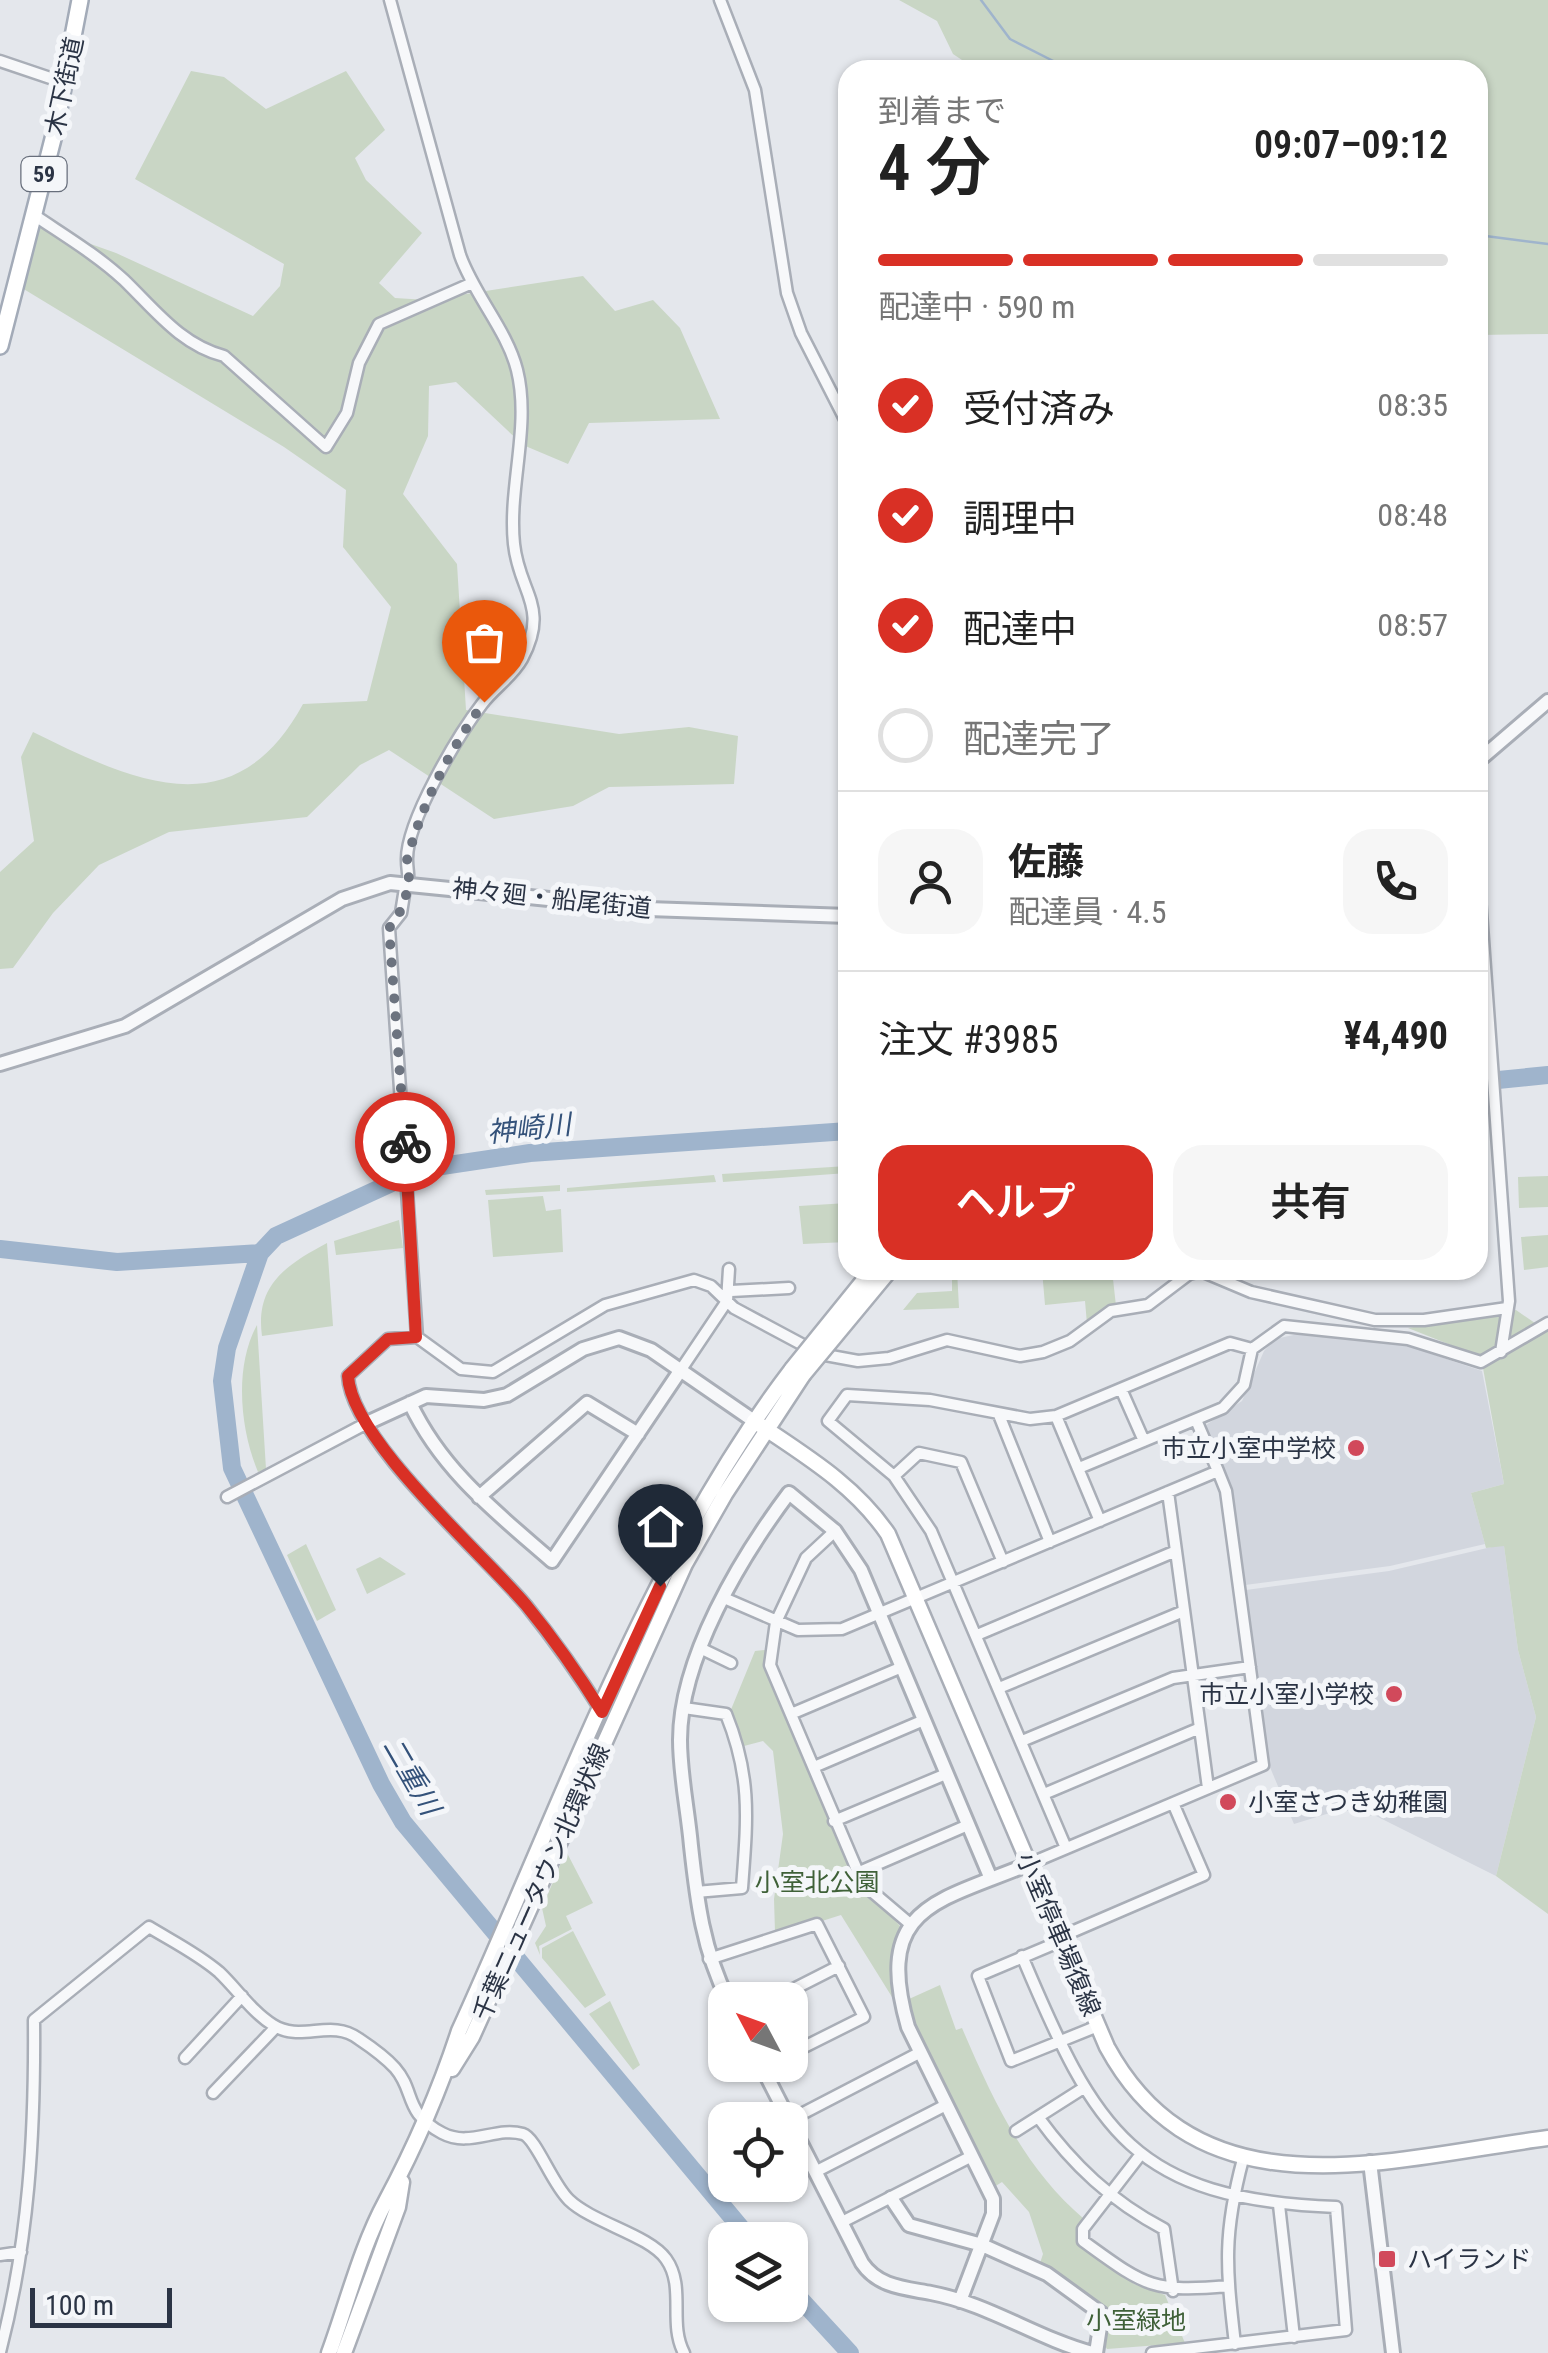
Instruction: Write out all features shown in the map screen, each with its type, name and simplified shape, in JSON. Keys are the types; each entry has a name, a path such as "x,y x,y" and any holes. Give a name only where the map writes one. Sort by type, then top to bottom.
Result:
{"main road":[{"name":"木下街道","path":"0,346 65,83 80,0"},
{"name":"千葉ニュータウン北環状線","path":"328,2353 385,2202 402,2176 441,2087 472,2038 499,1960 602,1712 684,1537 865,1280"},
{"name":"千葉ニュータウン北環状線","path":"798,1372 881,1280"},
{"name":"千葉ニュータウン北環状線","path":"513,1928 677,1581 760,1425"},
{"name":"小室停車場復線","path":"760,1425 833,1474 867,1506 895,1546 1098,2026 1116,2064 1150,2106 1183,2132 1242,2159 1306,2167 1548,2138"},
{"name":"千葉ニュータウン北環状線","path":"344,2353 398,2206 402,2176"}],"street":[{"path":"390,0 470,284 516,365 522,393 514,538 536,606 535,626 522,658 484,702 439,772 415,830 401,913 389,928 416,1337"},
{"path":"719,2 755,90 787,294 801,332 838,404"},
{"path":"0,61 65,83"},
{"path":"34,215 96,257 166,324 203,351 224,356 326,446 347,413 358,362 379,324 470,284"},
{"path":"1488,752 1548,701"},
{"name":"神々廻・船尾街道","path":"0,1064 125,1026 342,899 370,887 407,882 621,907 838,916"},
{"path":"1488,1005 1508,1347"},
{"path":"410,1403 439,1456 552,1561 729,1296 729,1269"},
{"path":"602,1712 526,1605 443,1523 367,1424 348,1376 388,1339 416,1337 462,1369 483,1373 503,1368 605,1305 665,1285 699,1281 820,1354 858,1361 889,1358 947,1340 1020,1356 1070,1342 1104,1314 1148,1305 1181,1280"},
{"path":"1222,1280 1250,1292 1375,1320 1424,1320 1506,1308"},
{"path":"729,1296 788,1288"},
{"path":"1078,1468 1223,1408 1244,1385 1252,1349 1284,1326 1408,1338 1474,1362 1543,1326"},
{"path":"226,1497 410,1403 436,1394 484,1400 507,1396 606,1340 632,1340 760,1425"},
{"path":"1066,1848 931,1531 894,1476 828,1421 847,1395 930,1400 1030,1419 1056,1416 1230,1343 1252,1349"},
{"path":"1121,1389 1144,1441"},
{"path":"479,1497 587,1404 638,1434"},
{"path":"999,1415 1050,1542"},
{"path":"1056,1416 1100,1521"},
{"path":"960,2300 982,2244 992,2199 919,2053 901,1997 900,1946 909,1923 926,1907 1263,1764 1226,1491 1196,1420"},
{"path":"894,1476 919,1453 961,1462 1002,1562"},
{"path":"724,1598 776,1622 818,1632 842,1629 1218,1471"},
{"path":"1168,1492 1208,1788"},
{"path":"720,1982 709,1959 696,1892 680,1740 684,1708 702,1649 724,1598 757,1536 790,1493 835,1530 861,1570 991,1880"},
{"path":"835,1530 806,1558 776,1622 769,1646 770,1665 857,1873 872,1895 909,1923"},
{"path":"977,1636 1176,1551"},
{"path":"999,1688 1184,1611"},
{"path":"702,1649 731,1662"},
{"path":"1022,1742 1173,1678 1250,1666"},
{"path":"791,1714 902,1667"},
{"path":"684,1708 726,1714 742,1754 748,1798 742,1888 696,1892"},
{"path":"814,1767 924,1720"},
{"path":"1044,1794 1200,1728"},
{"path":"834,1821 946,1774"},
{"path":"1098,2026 1010,2061 978,1976 1204,1875 1173,1803"},
{"path":"857,1873 968,1825"},
{"path":"709,1959 816,1924 864,2017 808,2045"},
{"path":"0,2352 33,2173 34,2020 149,1927 209,1964 276,2027 302,2033 324,2028 348,2032 395,2068 409,2102 426,2122 463,2140 519,2132 529,2136 539,2148 545,2172 567,2198 658,2252 676,2286 674,2328 684,2353"},
{"path":"1022,1956 1082,2088 1141,2154 1194,2187 1279,2205 1336,2208 1346,2330 1152,2353"},
{"path":"807,1982 839,1966"},
{"path":"185,2058 242,1996"},
{"path":"213,2092 276,2027"},
{"path":"808,2112 919,2053"},
{"path":"1016,2131 1082,2088"},
{"path":"815,2172 946,2105"},
{"path":"1038,2117 1064,2153 1109,2195 1164,2229 1173,2291"},
{"path":"1141,2154 1083,2229 1082,2241 1138,2280 1173,2291 1228,2286"},
{"path":"842,2222 972,2156"},
{"path":"808,2158 866,2269 881,2282 960,2300 1094,2353 1102,2314 1047,2274 982,2244 909,2225 891,2198"},
{"path":"1234,2344 1226,2235 1242,2159"},
{"path":"1370,2162 1393,2353"},
{"path":"1279,2205 1294,2336"},
{"path":"0,2255 21,2252"}],"shaded area":[{"name":"市立小室中学校","path":"1298,1334 1408,1346 1482,1371 1504,1484 1471,1493 1485,1544 1390,1566 1245,1585 1232,1490 1206,1425 1242,1401 1264,1351 1275,1339"},
{"name":"市立小室小学校","path":"1504,1546 1518,1650 1536,1717 1496,1876 1376,1816 1361,1815 1359,1810 1333,1812 1294,1824 1269,1765 1246,1590 1389,1571"}],"green space":[{"path":"899,0 1548,0 1548,334 1488,335 1488,60 962,60 953,54 937,21"},
{"path":"191,71 224,77 266,109 346,71 385,130 355,158 366,180 422,233 379,283 395,298 427,300 583,276 615,311 653,300 680,328 720,419 589,423 568,464 523,445 456,382 429,386 428,436 403,494 457,564 466,710 619,734 689,727 738,736 734,784 609,787 573,806 494,819 389,750 360,765 307,817 169,832 99,865 53,913 13,968 0,969 0,872 34,841 21,757 33,732 109,767 146,779 181,784 215,781 247,768 276,743 303,704 367,701 391,607 343,547 346,490 284,447 22,288 40,226 116,253 253,316 280,286 284,264 135,179"},
{"path":"838,1167 838,1174 723,1182 722,1174"},
{"path":"714,1175 716,1182 567,1192 567,1188"},
{"path":"1548,1176 1548,1207 1519,1208 1518,1177"},
{"path":"560,1185 560,1191 486,1195 485,1190"},
{"path":"543,1196 546,1211 561,1209 563,1252 493,1257 488,1200"},
{"path":"838,1204 838,1242 803,1244 799,1206"},
{"path":"399,1220 403,1248 336,1255 334,1241"},
{"path":"1548,1235 1548,1267 1524,1270 1521,1237"},
{"path":"327,1243 333,1326 262,1336 263,1303 276,1279"},
{"path":"952,1280 958,1280 959,1308 903,1310 917,1293 952,1291"},
{"path":"1043,1280 1113,1280 1116,1306 1087,1324 1085,1301 1045,1305"},
{"path":"1516,1310 1548,1332 1548,1914 1496,1876 1536,1717 1518,1650 1504,1546 1486,1548 1471,1493 1504,1484 1481,1357 1408,1328"},
{"path":"257,1325 266,1469 258,1472 247,1437 242,1398 245,1360"},
{"path":"306,1544 336,1610 317,1621 287,1555"},
{"path":"380,1557 406,1574 367,1594 356,1569"},
{"name":"小室北公園","path":"765,1650 854,1876 900,1926 895,1940 896,1996 892,1997 841,1915 819,1922 809,1919 775,1932 774,1899 783,1834 773,1751 763,1741 744,1746 730,1712 755,1651"},
{"path":"566,1851 593,1903 566,1916 572,1929 539,1946 540,1955 535,1943 546,1926 542,1908"},
{"path":"573,1931 606,1995 585,2008 542,1958 542,1948"},
{"name":"小室緑地","path":"940,1985 956,2030 962,2028 1012,2131 1044,2178 1084,2219 1076,2230 1078,2244 1134,2284 1165,2295 1185,2343 1107,2349 1103,2343 1107,2311 1039,2266 1043,2254 1029,2212 1002,2182 994,2187 914,2024 909,1999"},
{"path":"610,2001 640,2065 633,2070 589,2014"}],"waterway":[{"path":"981,0 1010,39 1051,60"},
{"path":"1488,236 1548,244"},
{"name":"神崎川","path":"1488,1081 1548,1075"},
{"name":"神崎川","path":"0,1249 117,1262 260,1253 276,1236 422,1169 530,1153 838,1132"},
{"name":"二重川","path":"260,1253 227,1348 222,1381 232,1468 381,1784 403,1822 736,2222"},
{"name":"二重川","path":"808,2308 850,2353"}],"way so far":[{"path":"405,1142 389,928 401,913 415,830 439,772 484,702"}],"place":[{"name":"市立小室中学校","path":"1356,1448"},
{"name":"市立小室小学校","path":"1394,1694"},
{"name":"小室さつき幼稚園","path":"1228,1802"},
{"name":"ハイランド","path":"1387,2259"}],"route":[{"path":"405,1142 416,1337 388,1339 348,1376 367,1424 443,1523 526,1605 602,1712 660,1586"}]}
